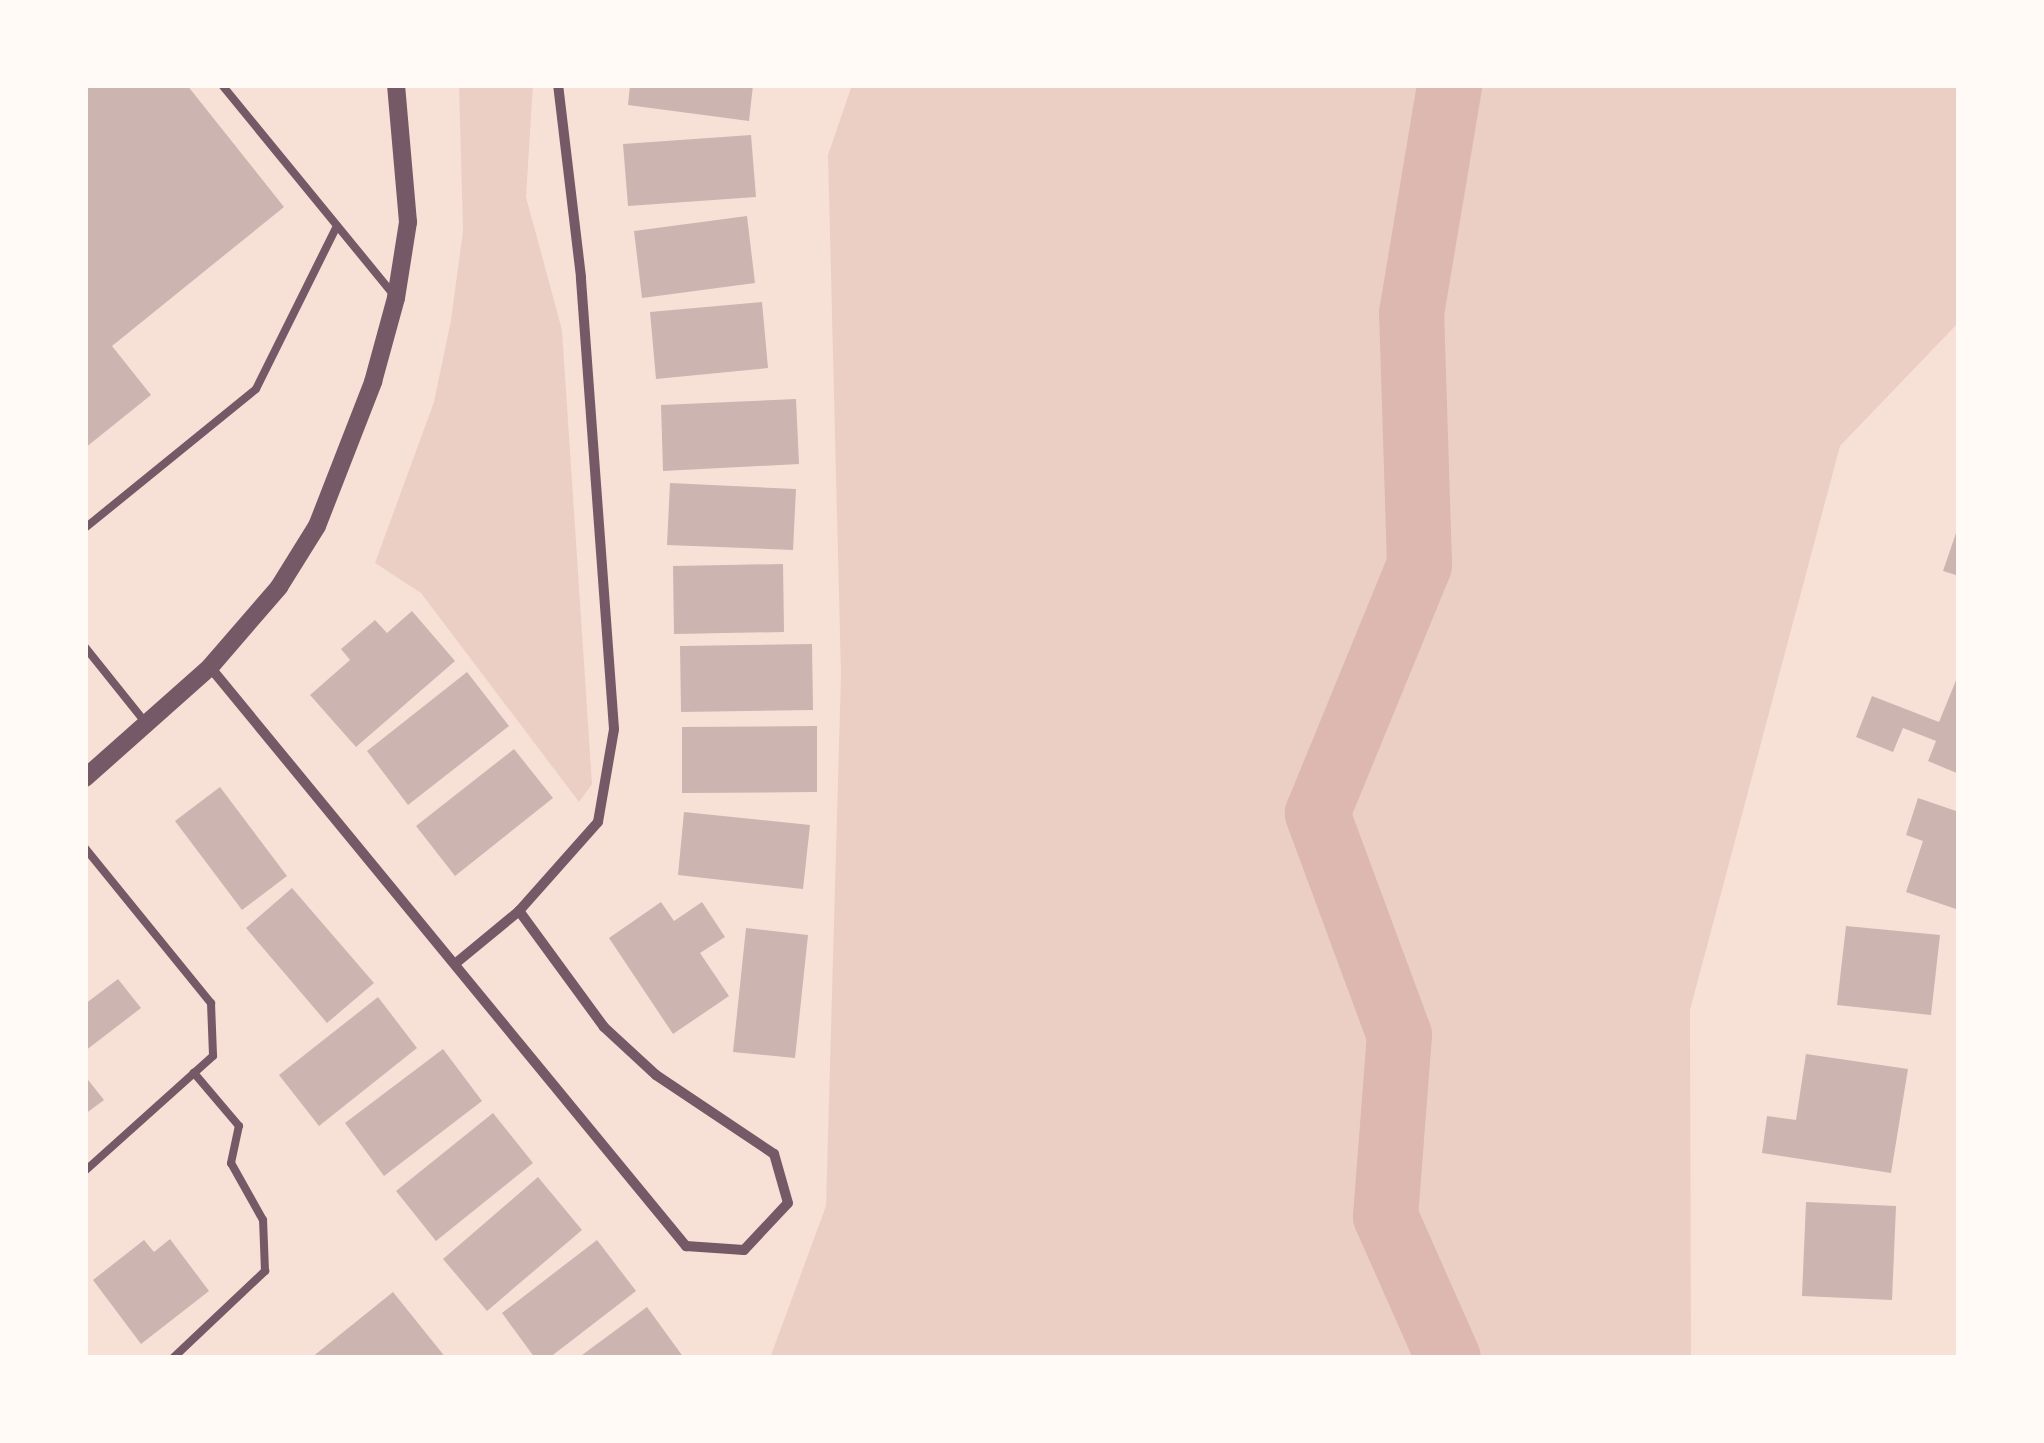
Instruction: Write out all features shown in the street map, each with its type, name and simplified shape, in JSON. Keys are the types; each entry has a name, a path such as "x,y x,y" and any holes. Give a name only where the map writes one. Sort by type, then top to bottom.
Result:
{"street":[{"path":"85,778 210,667 279,587 317,526 368,398 396,298 408,222 396,85"},
{"path":"456,963 519,911 598,822 614,730 582,277 558,85"},
{"path":"210,667 686,1246 744,1250 788,1203 774,1154 656,1075 617,1039 519,911"}],"lane":[{"path":"222,85 396,298"},
{"path":"85,528 256,389 338,226"},
{"path":"85,647 148,726"},
{"path":"85,848 211,1003 214,1056 85,1172"},
{"path":"173,1358 265,1272 263,1220 231,1163 239,1126 194,1073"}],"shaded area":[{"path":"459,85 533,85 526,197 562,330 592,784 579,802 421,593 375,563 434,402 451,320 463,231"},
{"path":"852,85 1959,85 1959,322 1840,446 1690,1010 1691,1358 770,1358 826,1206 841,674 828,155"}],"building":[{"path":"85,85 187,85 284,207 112,346 151,395 85,448"},
{"path":"630,85 753,85 749,121 628,105"},
{"path":"751,135 756,197 628,206 623,144"},
{"path":"747,216 755,283 642,298 634,231"},
{"path":"762,302 768,368 656,379 650,312"},
{"path":"796,399 799,464 663,471 661,405"},
{"path":"670,483 796,489 793,550 667,545"},
{"path":"1956,533 1959,534 1959,576 1943,571"},
{"path":"783,564 784,632 674,634 673,566"},
{"path":"412,611 455,661 356,747 310,695 350,660 341,649 375,620 387,633"},
{"path":"812,644 813,710 681,712 680,646"},
{"path":"467,672 509,726 408,805 367,751"},
{"path":"1959,673 1959,774 1928,761 1936,741 1903,728 1893,752 1856,737 1872,696 1939,722"},
{"path":"817,726 817,792 682,793 682,727"},
{"path":"514,749 553,798 455,876 416,826"},
{"path":"220,787 287,876 242,910 175,821"},
{"path":"1918,798 1959,812 1959,910 1906,892 1923,841 1906,835"},
{"path":"684,812 810,825 803,889 678,875"},
{"path":"292,888 374,983 327,1023 246,928"},
{"path":"661,902 674,921 702,902 725,937 700,953 729,996 673,1034 609,938"},
{"path":"1846,926 1940,935 1931,1015 1837,1005"},
{"path":"746,928 808,935 795,1058 733,1052"},
{"path":"118,979 141,1008 85,1051 85,1004"},
{"path":"378,997 417,1048 319,1126 279,1075"},
{"path":"443,1049 482,1101 384,1176 345,1123"},
{"path":"1806,1054 1908,1069 1891,1173 1762,1153 1767,1116 1796,1120"},
{"path":"85,1076 104,1100 85,1114"},
{"path":"493,1113 533,1163 436,1241 396,1191"},
{"path":"538,1177 582,1230 487,1311 443,1259"},
{"path":"1806,1202 1896,1206 1892,1300 1802,1296"},
{"path":"170,1239 209,1291 141,1344 93,1280 144,1240 154,1252"},
{"path":"597,1240 636,1291 549,1358 535,1358 502,1313"},
{"path":"393,1292 446,1358 311,1358"},
{"path":"647,1307 684,1358 578,1358"}],"waterway":[{"path":"1448,1358 1385,1216 1399,1035 1317,813 1419,564 1411,313 1449,85"}]}
